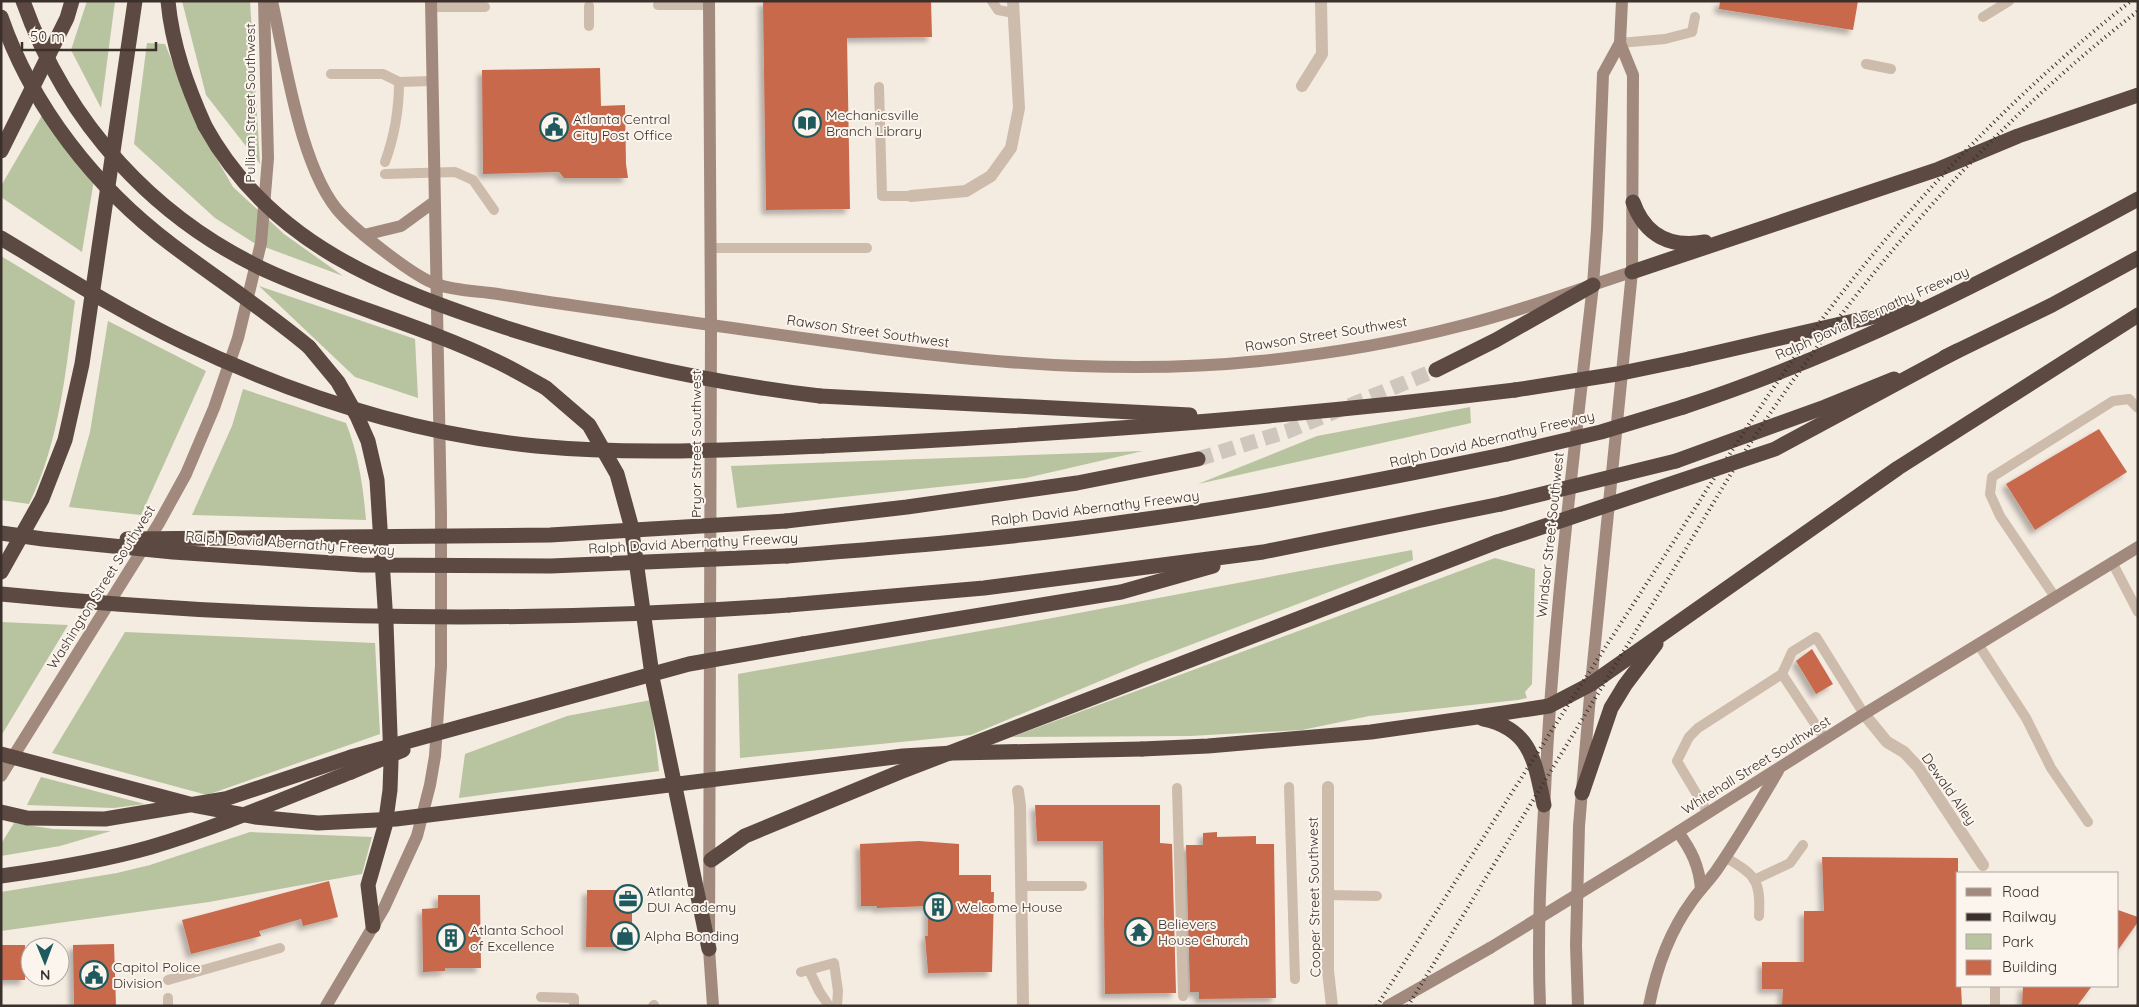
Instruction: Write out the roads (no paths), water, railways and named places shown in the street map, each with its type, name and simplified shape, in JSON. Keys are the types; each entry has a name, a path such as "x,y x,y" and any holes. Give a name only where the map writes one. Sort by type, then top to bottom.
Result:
{"highway":[{"path":"23,1 50,66 91,131 146,191 179,219 212,241 274,274 496,361 546,388 589,425 617,474 631,525 653,682 709,949"},
{"path":"1,151 67,18 72,1"},
{"path":"1,572 42,499 64,440 82,364 135,1"},
{"path":"168,1 179,61 191,96 205,126 229,165 256,197 277,216 332,255 407,293 572,348 683,376 747,387 820,396 908,402 1241,417"},
{"path":"1,17 23,67 40,98 82,160 126,207 163,238 279,322 309,347 338,382 357,416 368,441 378,480 391,762 390,790 384,826 368,885 373,926"},
{"path":"1632,272 1939,169 2018,136 2138,95"},
{"name":"Ralph David Abernathy Freeway","path":"1,533 43,540 269,560 362,566 551,566 787,556 960,541 1134,521 1313,493 1507,454 1600,432 1683,407 1761,381 1945,300 2042,251 2138,199"},
{"path":"1633,202 1641,221 1658,236 1690,244 1729,239"},
{"path":"1,238 112,304 181,341 249,372 385,418 476,437 535,446 574,449 701,451 824,446 1119,430 1241,417 1370,407 1515,390 1617,374 1689,360 1945,300"},
{"path":"1,594 202,609 377,616 552,617 683,613 984,588 1263,552 1501,504 1676,461 1825,407 1957,351 2052,306 2138,258"},
{"path":"1436,370 1496,340 1593,285"},
{"path":"1,754 197,806 255,817 318,823 396,819 903,756 1208,746 1371,732 1549,706 1591,684 1898,468 2138,315"},
{"path":"710,860 745,836 900,772 1497,542 1775,449 1957,351"},
{"path":"43,540 541,535 786,520 907,507 1077,483 1198,458"},
{"path":"1,812 27,818 105,819 224,799 352,757 689,664 1121,592 1263,552"},
{"path":"1582,793 1611,708 1640,663 1668,629"},
{"path":"1477,717 1498,722 1522,738 1536,768 1544,806"},
{"path":"1,876 62,867 152,847 203,830 352,772 456,728"}],"main road":[{"name":"Pulliam Street Southwest","path":"214,408 238,338 261,243 268,158 264,1"},
{"name":"Rawson Street Southwest","path":"272,1 294,97 315,172 339,212 364,235 415,272 436,284 711,325 1025,365 1097,368 1196,366 1310,355 1412,337 1514,311 1632,272"},
{"name":"Windsor Street Southwest","path":"1540,1006 1538,955 1549,706 1555,631 1598,229 1604,74 1620,43 1622,1"},
{"name":"Pryor Street Southwest","path":"709,3 711,248 709,949 713,1006"},
{"path":"326,1006 384,908 417,836 430,785 439,713 440,514 431,4"},
{"name":"Windsor Street Southwest","path":"1578,1006 1576,886 1582,793 1632,272 1633,75 1620,43"},
{"path":"364,235 401,226 434,202"},
{"name":"Washington Street Southwest","path":"3,774 159,524 186,474 214,408"},
{"name":"Whitehall Street Southwest","path":"1388,1006 1490,948 1640,856 1864,714 2138,547"},
{"path":"1649,1006 1655,978 1675,930 1691,902 1725,856 1780,768"},
{"path":"1678,832 1692,850 1700,874 1701,889"},
{"path":"1408,1006 1421,988"}],"street":[{"path":"1302,86 1322,54 1321,1"},
{"path":"911,196 966,191 991,176 1011,148 1019,108 1014,7"},
{"name":"Dewald Alley","path":"1864,714 1887,742 1904,752 1918,767 1986,869"},
{"name":"Cooper Street Southwest","path":"1328,787 1328,971 1332,1006"},
{"path":"1018,791 1022,886 1023,1006"}],"lane":[{"path":"992,1 998,10 1014,7"},
{"path":"1983,17 2009,1"},
{"path":"658,6 709,3"},
{"path":"431,4 485,7"},
{"path":"589,6 590,26"},
{"path":"1620,43 1665,39 1692,32 1695,17"},
{"path":"1866,64 1890,69"},
{"path":"331,74 383,74 399,82 432,81"},
{"path":"385,162 397,120 399,82"},
{"path":"879,87 882,196 911,196"},
{"path":"385,174 456,172 474,180 494,210"},
{"path":"711,248 867,248"},
{"path":"2055,597 2000,516 1990,494 1992,477 2113,401 2129,399 2138,408"},
{"path":"2112,562 2138,612"},
{"path":"1708,813 1677,760 1689,737 1698,728 1782,674 1792,652 1816,637 1864,714"},
{"path":"1978,644 2026,718 2051,768 2088,822"},
{"path":"1782,674 1825,739"},
{"path":"1289,787 1295,979"},
{"path":"1177,788 1183,996"},
{"path":"1754,880 1790,862 1802,845"},
{"path":"1725,856 1751,873 1760,894 1759,916"},
{"path":"1022,886 1082,886"},
{"path":"1328,895 1377,896"},
{"path":"168,980 280,948"},
{"path":"829,1006 805,971 834,964 838,991 837,1006"},
{"path":"1995,987 1995,1006"},
{"path":"540,997 574,998 574,1006"}],"tunnel":[{"path":"1198,459 1288,431 1436,370"}],"railway":[{"path":"1377,1006 1741,437 1790,364 1841,294 1907,215 1977,139 2052,67 2131,1"},
{"path":"1408,1006 1738,463 1809,358 1893,250 1984,148 2084,55 2138,11"}],"place":[{"name":"Mechanicsville Branch Library","path":"807,123"},
{"name":"Atlanta Central City Post Office","path":"554,127"},
{"name":"Atlanta DUI Academy","path":"628,899"},
{"name":"Welcome House","path":"938,907"},
{"name":"Believers House Church","path":"1139,932"},
{"name":"Alpha Bonding","path":"625,936"},
{"name":"Atlanta School of Excellence","path":"451,938"},
{"name":"Capitol Police Division","path":"94,975"}]}
